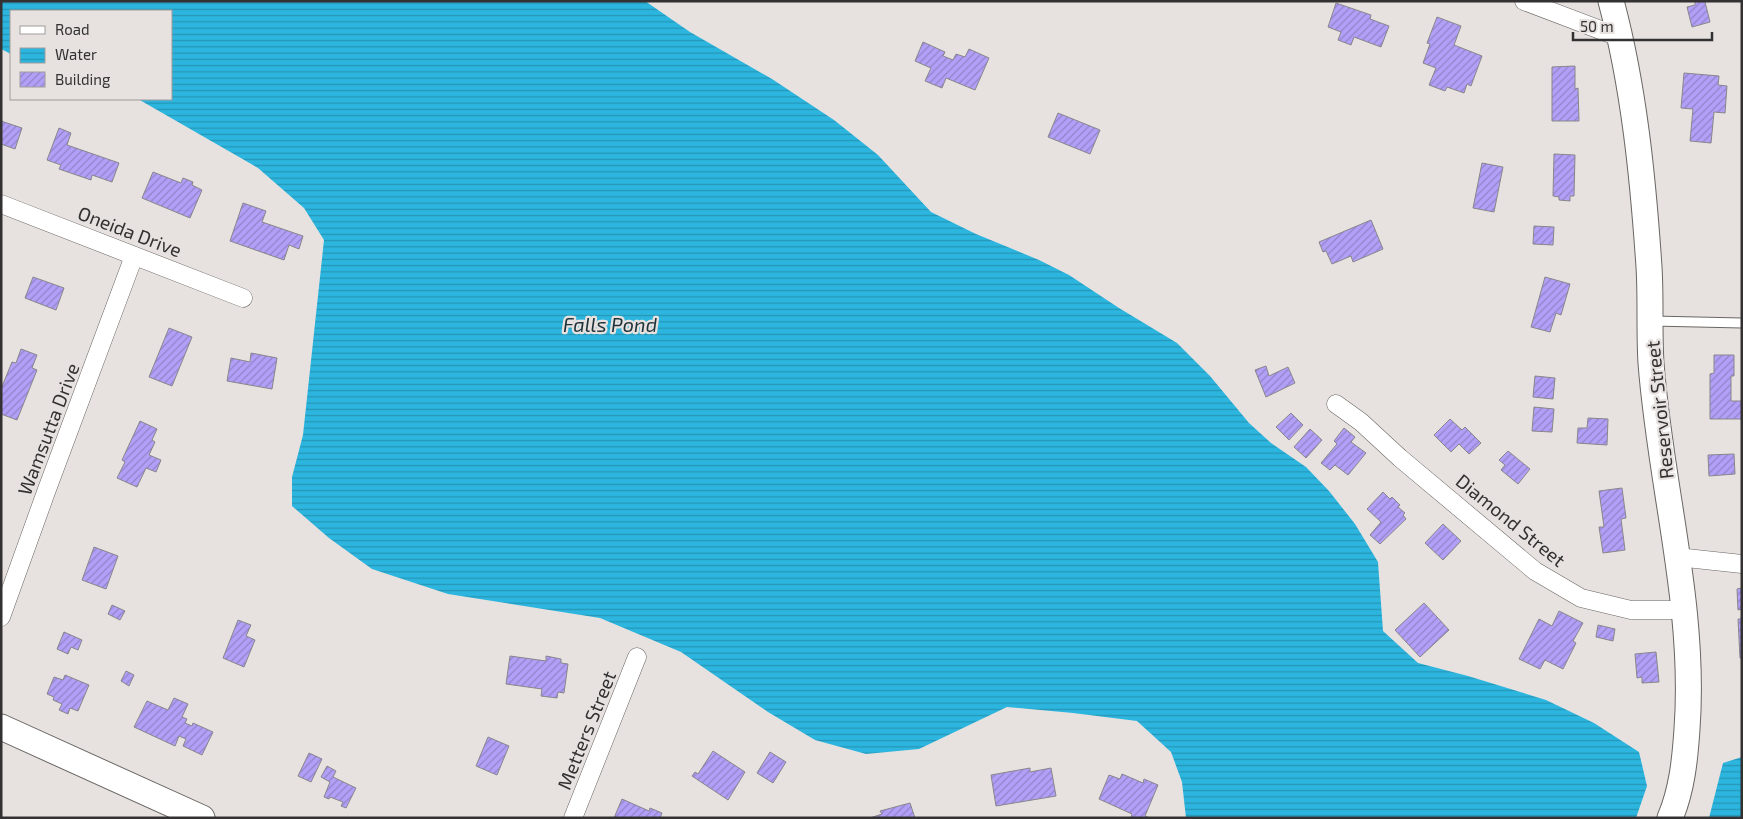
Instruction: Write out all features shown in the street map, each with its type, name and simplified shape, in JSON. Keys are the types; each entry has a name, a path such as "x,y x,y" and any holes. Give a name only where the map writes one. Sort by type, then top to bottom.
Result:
{"street":[{"path":"1524,1 1619,37"},
{"name":"Reservoir Street","path":"1610,1 1633,106 1649,268 1651,362 1658,434 1685,610 1690,695 1685,758 1675,806 1670,818"},
{"name":"Oneida Drive","path":"1,204 243,298"},
{"name":"Wamsutta Drive","path":"1,617 134,256"},
{"name":"Diamond Street","path":"1336,404 1362,422 1400,458 1535,571 1581,598 1631,610 1685,610"},
{"path":"1677,557 1742,564"},
{"name":"Metters Street","path":"574,818 637,657"},
{"path":"1,727 202,818"}],"lane":[{"path":"1650,322 1742,323"}],"water":[{"name":"Falls Pond","path":"1,1 645,1 690,32 772,79 834,120 878,155 931,212 1069,275 1177,343 1210,376 1249,423 1271,443 1306,467 1329,491 1355,524 1378,562 1383,631 1418,663 1546,700 1594,723 1639,752 1647,786 1636,818 1186,818 1182,782 1171,752 1137,721 1007,707 919,749 866,754 815,740 768,712 681,652 600,618 448,594 372,569 329,538 292,506 292,477 303,435 324,240 304,208 258,168 140,100 172,100 172,10 10,10 10,54 1,49"},
{"path":"1742,757 1742,818 1709,818 1723,763"}],"building":[{"path":"1695,1 1705,2 1710,22 1692,27 1687,7 1695,5"},
{"path":"1336,3 1371,15 1370,19 1389,26 1381,47 1354,37 1351,45 1338,40 1341,32 1328,27"},
{"path":"1437,17 1461,26 1454,45 1482,56 1471,86 1467,84 1464,93 1447,87 1445,91 1429,85 1436,68 1423,63 1430,44 1427,43"},
{"path":"923,42 945,52 943,56 953,60 956,54 965,57 969,49 989,58 975,90 946,78 942,88 925,81 931,68 915,61"},
{"path":"1575,66 1575,89 1578,88 1579,121 1552,121 1552,67"},
{"path":"1684,73 1719,76 1718,85 1727,86 1725,113 1714,112 1711,143 1690,141 1693,109 1681,108"},
{"path":"1058,113 1100,130 1090,154 1048,137"},
{"path":"1,121 22,128 15,149 1,144"},
{"path":"59,128 71,133 67,145 119,163 112,182 92,175 91,180 59,169 61,165 47,160"},
{"path":"1554,154 1575,155 1574,196 1570,196 1570,201 1559,200 1559,197 1553,196"},
{"path":"1482,163 1503,167 1494,212 1473,208"},
{"path":"153,172 181,183 183,178 193,182 192,185 202,190 190,218 142,198"},
{"path":"243,203 266,211 262,222 303,236 299,249 289,245 284,260 230,241"},
{"path":"1371,220 1383,249 1353,262 1351,256 1332,264 1326,251 1323,252 1319,242"},
{"path":"1534,226 1554,227 1553,245 1533,244"},
{"path":"33,277 64,288 56,310 25,298"},
{"path":"1545,277 1570,284 1561,315 1556,313 1550,332 1531,327"},
{"path":"169,328 192,337 172,386 149,377"},
{"path":"21,349 37,355 32,368 37,370 17,420 1,414 1,389 12,362 16,363"},
{"path":"251,353 277,358 272,389 227,381 231,358 250,362"},
{"path":"1714,355 1734,355 1734,376 1731,376 1731,401 1742,401 1742,419 1710,419 1710,374 1714,373"},
{"path":"1266,366 1269,376 1288,367 1295,383 1266,397 1255,370"},
{"path":"1535,376 1555,378 1553,399 1533,397"},
{"path":"1534,407 1554,409 1552,432 1532,431"},
{"path":"1291,413 1303,425 1289,440 1276,427"},
{"path":"1588,418 1608,419 1607,445 1577,443 1578,428 1587,428"},
{"path":"1450,419 1462,430 1465,427 1481,443 1469,454 1459,444 1451,452 1434,435"},
{"path":"140,421 157,429 152,440 155,442 149,455 161,460 156,472 146,468 137,487 117,478 125,462 122,460"},
{"path":"1344,428 1355,437 1351,442 1366,453 1348,475 1335,465 1330,470 1321,463 1337,444 1334,441"},
{"path":"1310,429 1322,440 1306,458 1294,447"},
{"path":"1508,451 1530,469 1518,484 1501,470 1505,465 1499,460"},
{"path":"1734,454 1735,474 1709,476 1708,455"},
{"path":"1622,488 1626,518 1621,519 1625,550 1603,553 1599,527 1604,527 1599,491"},
{"path":"1383,492 1400,505 1398,507 1405,513 1403,515 1406,519 1380,544 1370,535 1381,522 1367,509"},
{"path":"1443,524 1461,541 1443,560 1425,543"},
{"path":"94,547 118,556 106,589 82,580"},
{"path":"1742,588 1742,609 1738,610 1737,589"},
{"path":"1424,603 1449,630 1420,657 1395,630"},
{"path":"112,605 125,611 120,620 108,614"},
{"path":"1559,611 1583,623 1573,641 1576,643 1563,669 1545,660 1540,669 1519,659 1539,619 1552,626"},
{"path":"1738,619 1742,619 1742,658 1740,658"},
{"path":"238,620 251,625 246,636 255,640 244,667 223,658"},
{"path":"1598,625 1615,629 1613,641 1596,637"},
{"path":"64,632 82,640 78,650 71,647 68,654 57,649"},
{"path":"1656,652 1659,682 1642,683 1642,677 1637,678 1635,654"},
{"path":"510,656 546,661 546,656 561,659 561,663 568,664 564,693 558,692 557,698 541,696 542,689 506,684"},
{"path":"126,671 134,675 129,686 121,681"},
{"path":"65,675 89,685 78,711 70,708 68,714 59,710 62,704 53,700 54,697 47,694 54,677 63,680"},
{"path":"174,698 188,704 182,717 187,719 185,723 192,726 193,723 213,732 202,755 183,746 186,739 179,736 175,746 134,727 147,701 168,710"},
{"path":"488,737 509,746 497,775 476,766"},
{"path":"713,751 745,772 728,800 692,776 695,772 698,774"},
{"path":"770,752 786,762 773,783 757,773"},
{"path":"309,753 322,759 311,782 298,776"},
{"path":"327,766 336,771 333,777 356,788 346,808 341,806 343,802 330,797 329,799 324,797 330,782 321,777"},
{"path":"1030,768 1030,772 1051,768 1056,796 996,806 991,775"},
{"path":"1122,774 1143,783 1144,779 1158,785 1145,816 1150,818 1131,818 1132,814 1099,799 1109,775 1120,779"},
{"path":"622,799 649,811 650,808 662,813 660,818 614,818"},
{"path":"910,803 915,818 870,818 882,814 880,811"}]}
